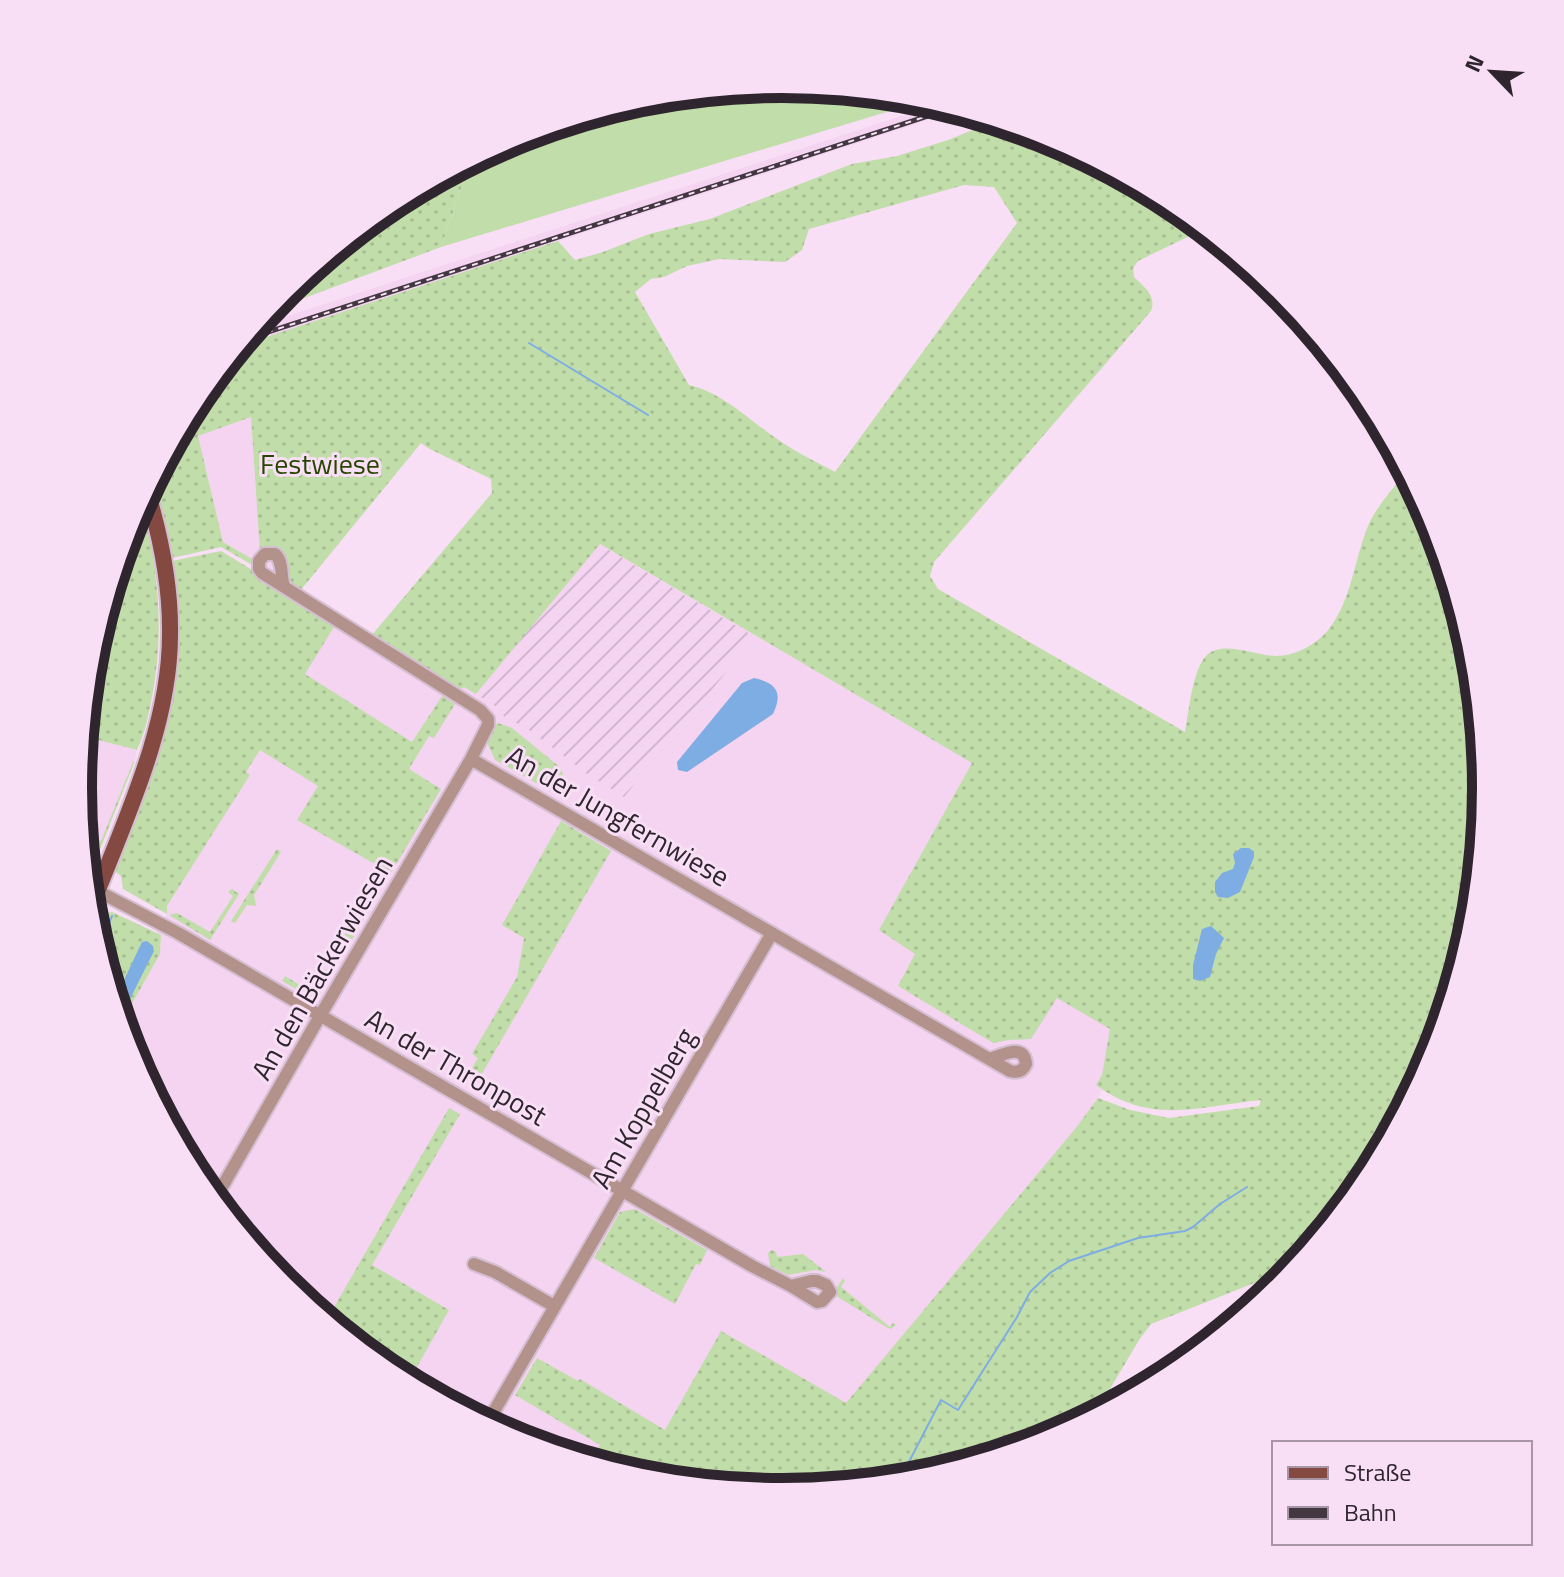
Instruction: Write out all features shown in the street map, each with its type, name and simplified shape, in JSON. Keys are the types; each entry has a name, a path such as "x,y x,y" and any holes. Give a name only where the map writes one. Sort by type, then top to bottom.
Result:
{"main road":[{"path":"98,875 151,750 168,666 170,637 165,561 152,509"}],"street":[{"name":"An der Jungfernwiese","path":"284,586 484,714 488,719 487,730 471,759 990,1059"},
{"name":"An den Bäckerwiesen","path":"221,1189 471,759"},
{"name":"An der Thronpost","path":"100,892 178,933 720,1248 791,1286"},
{"name":"Am Koppelberg","path":"492,1414 772,933"},
{"path":"474,1264 495,1272 554,1306"}],"shaded area":[{"path":"915,112 938,117 258,340 276,320"},
{"path":"251,417 260,551 280,552 292,585 459,690 464,687 476,693 599,544 1143,863 1098,1098 846,1404 670,1469 560,1442 518,1426 437,1386 362,1336 294,1276 263,1243 208,1172 163,1094 129,1009 160,954 161,936 157,933 167,914 167,906 250,775 245,772 333,627 260,581 254,571 254,560 223,542 198,436"},
{"path":"599,544 755,637 624,797 476,694"},
{"path":"93,739 137,750 96,860 92,788"}],"green space":[{"path":"737,100 827,100 898,109 441,247 465,176 560,135 647,112"},
{"name":"Festwiese","path":"979,127 1046,151 1087,170 1127,191 1193,234 1138,261 1133,268 1134,277 1151,296 1151,311 934,562 930,576 938,589 1185,732 1197,671 1206,656 1221,649 1276,656 1291,654 1306,648 1329,629 1343,605 1372,518 1400,480 1435,567 1459,654 1471,743 1471,834 1466,879 1459,923 1435,1010 1401,1094 1356,1172 1301,1243 1269,1277 1151,1324 1105,1398 1004,1442 961,1455 872,1473 782,1478 692,1473 596,1453 600,1445 515,1395 537,1358 578,1381 580,1379 665,1430 721,1331 846,1403 1098,1098 1130,1110 1169,1118 1259,1106 1261,1100 1177,1110 1137,1105 1117,1098 1096,1085 1102,1075 1110,1029 1057,998 1031,1039 993,1043 898,986 915,954 879,930 972,763 600,544 476,694 464,687 459,690 371,636 492,493 491,479 421,443 300,591 291,581 280,552 260,552 251,417 198,436 223,542 254,560 254,566 221,547 172,558 155,502 184,443 208,405 258,340 558,241 575,260 649,234 710,219 852,164 897,156","holes":["964,185 994,187 1017,223 835,472 787,445 726,401 689,385 635,292 651,279 719,259 785,262 802,250 809,229"]},
{"path":"465,176 441,247 293,302 362,241 437,191"},
{"path":"146,523 156,577 159,626 151,702 137,750 93,739 105,654 129,567"},
{"path":"221,551 254,571 260,581 334,627 305,674 412,742 442,696 455,704 434,738 429,736 409,769 441,789 391,873 297,820 318,786 260,750 246,772 250,775 167,906 167,914 123,889 121,876 113,870 155,756 170,564 172,561"},
{"path":"498,723 512,728 561,768 568,794 565,799 495,760 486,740"},
{"path":"133,762 96,860 94,846 97,840 101,841"},
{"path":"561,821 611,851 480,1077 471,1070 478,1058 472,1054 517,977 524,938 502,925"},
{"path":"277,849 281,852 254,895 256,906 247,905 235,923 231,921"},
{"path":"232,889 239,894 210,940 169,915 177,913 210,932 233,896 228,892"},
{"path":"362,904 370,909 339,962 331,958 334,952 330,945 337,948"},
{"path":"112,912 161,935 160,954 129,1009 116,967 104,914"},
{"path":"324,969 332,973 321,993 308,996 282,981 285,976 305,988 314,986 318,978 313,975 314,972 321,975"},
{"path":"449,1108 460,1114 372,1265 449,1310 414,1372 332,1311"},
{"path":"635,1209 707,1250 675,1304 594,1258 620,1212"},
{"path":"772,1250 777,1257 803,1254 826,1272 816,1270 788,1275 770,1266 768,1253"},
{"path":"843,1278 845,1281 841,1287 890,1327 893,1323 896,1325 891,1329 886,1327 833,1294"}],"water":[{"path":"754,678 776,690 773,714 687,772 678,770 677,762 742,683"},
{"path":"1241,848 1249,848 1254,852 1254,857 1240,892 1228,898 1218,897 1215,882 1222,873 1233,869 1233,854"},
{"path":"1211,926 1224,938 1210,977 1200,981 1193,979 1193,965 1202,929"},
{"path":"147,941 154,951 127,1003 122,985 142,942"}],"waterway":[{"path":"529,343 648,415"},
{"path":"107,930 112,916"},
{"path":"906,1467 941,1400 958,1410 1030,1292 1050,1273 1069,1261 1138,1238 1185,1231 1247,1187"}],"railway":[{"path":"263,334 930,115"}]}
